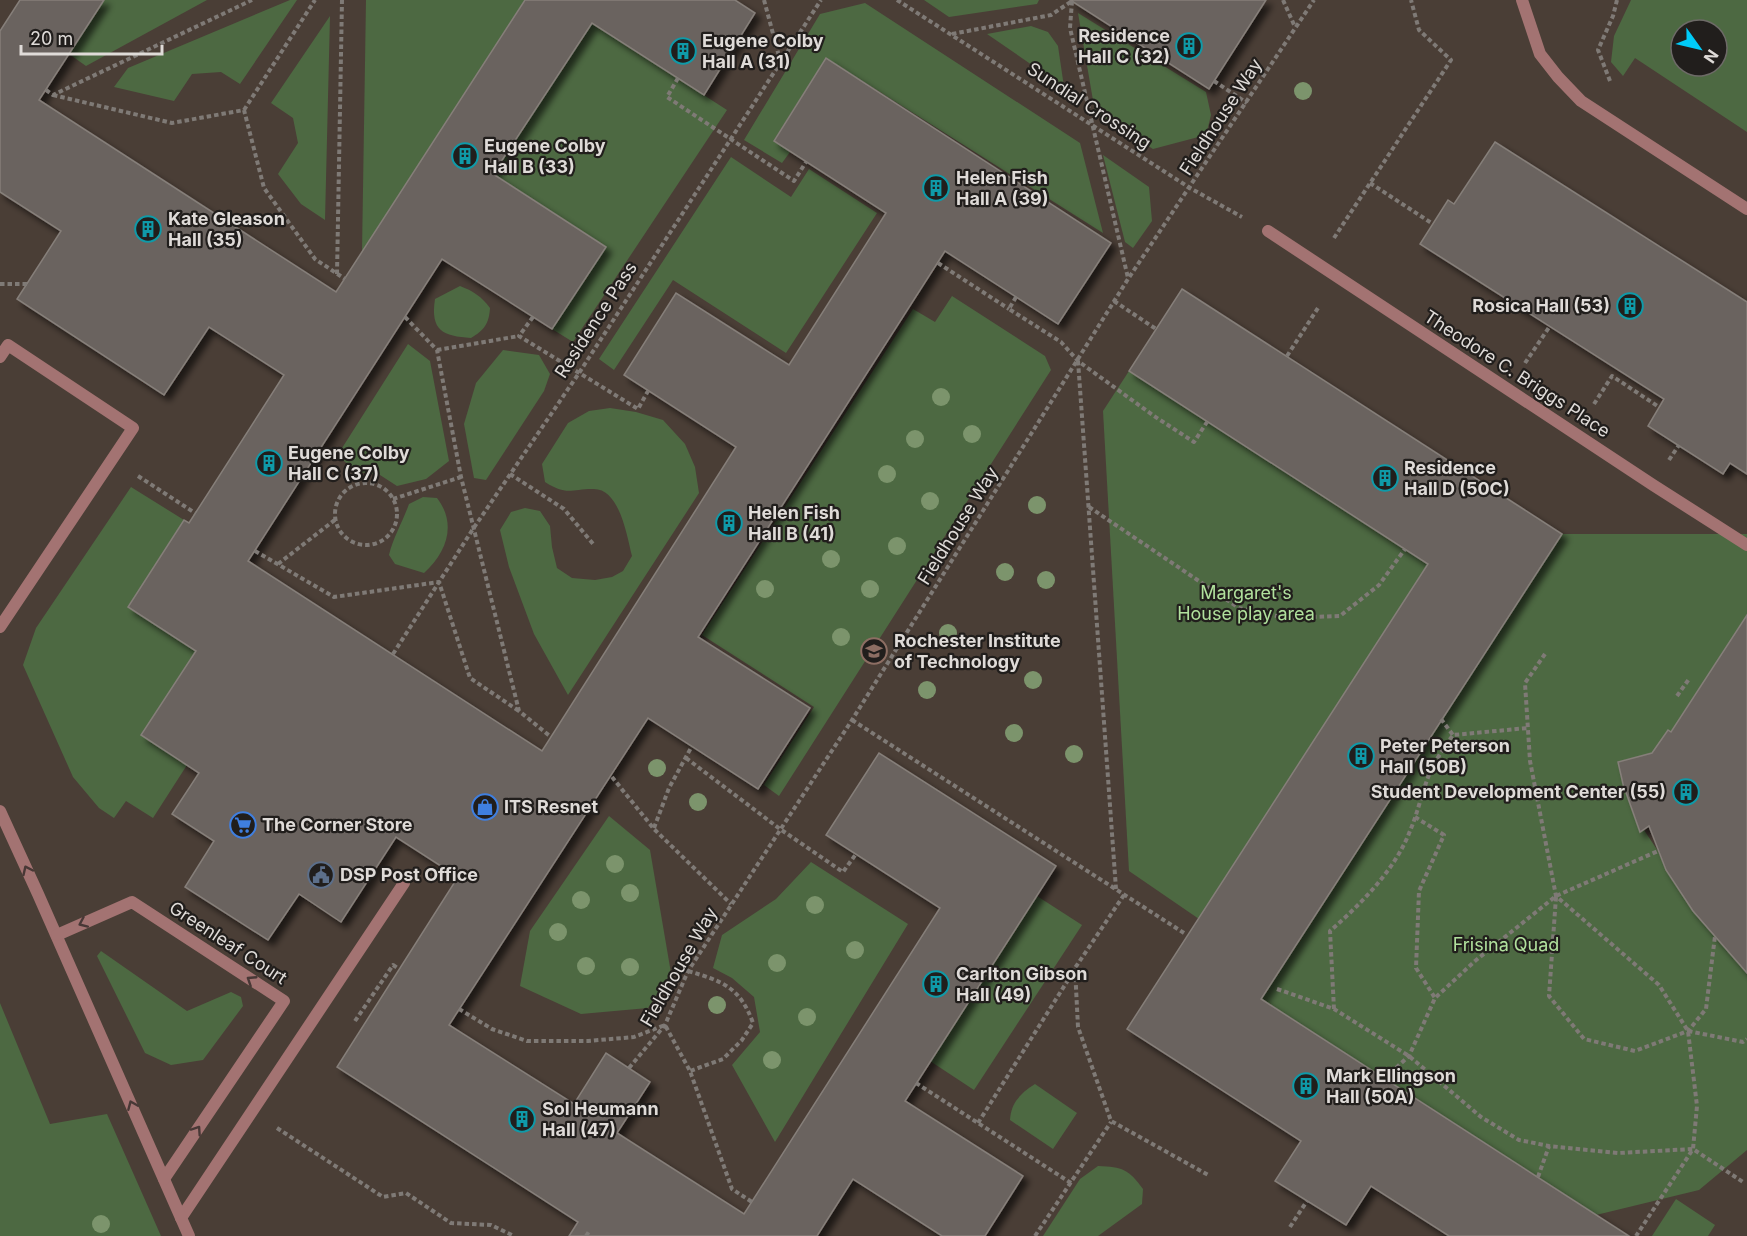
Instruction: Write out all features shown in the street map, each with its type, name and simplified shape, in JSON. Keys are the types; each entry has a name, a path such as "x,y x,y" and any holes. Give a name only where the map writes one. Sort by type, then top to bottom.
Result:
{"street":[{"path":"1522,0 1540,54 1557,77 1581,101 1747,209"},
{"name":"Theodore C. Briggs Place","path":"1268,231 1747,545"},
{"path":"0,357 8,345 133,428 0,627"},
{"path":"0,811 189,1236"},
{"path":"181,1218 405,882"},
{"name":"Greenleaf Court","path":"57,935 132,902 284,1001 164,1179"}],"path":[{"path":"53,95 252,0"},
{"path":"46,90 53,95 172,123 244,110 315,0"},
{"path":"337,275 342,0"},
{"path":"764,0 780,61"},
{"name":"Residence Pass","path":"393,654 821,0"},
{"name":"Sundial Crossing","path":"897,0 1190,188 1268,231"},
{"path":"1283,0 1295,28"},
{"name":"Fieldhouse Way","path":"629,1068 665,1026 688,971 852,720 1128,279 1314,0"},
{"path":"1317,264 1451,60 1419,30 1411,0"},
{"path":"1611,82 1598,50 1613,16 1617,0"},
{"path":"951,34 1051,15 1072,1 1070,28 1128,279"},
{"path":"678,78 667,97 730,140 794,181 807,162"},
{"path":"1214,81 1246,103"},
{"path":"244,110 264,188 315,260 345,279"},
{"path":"1370,183 1433,224"},
{"path":"938,263 1061,342 1078,361 1194,442 1208,422"},
{"path":"0,284 27,284"},
{"path":"1009,309 1016,297"},
{"path":"1114,301 1156,329"},
{"path":"1287,356 1318,308"},
{"path":"405,317 437,350 461,477 519,711"},
{"path":"519,336 533,317"},
{"path":"1507,389 1550,326"},
{"path":"437,350 519,336 638,409 648,391"},
{"path":"1078,361 1116,889"},
{"path":"1594,404 1612,376 1659,407"},
{"path":"1667,463 1679,445"},
{"path":"129,471 195,513"},
{"path":"510,474 564,509 594,545"},
{"path":"393,499 461,477"},
{"path":"366,483 386,490 397,508 394,527 389,535 372,545 352,542 344,536 336,519 336,508 346,490 366,483"},
{"path":"1088,507 1239,608 1286,618 1340,616 1379,585 1405,549"},
{"path":"278,564 336,519"},
{"path":"255,550 333,597 439,582 470,678 519,711 551,737"},
{"path":"1545,654 1525,683 1532,770 1556,896 1549,996 1584,1039 1635,1051 1688,1031 1706,1009 1716,936"},
{"path":"1677,696 1689,679"},
{"path":"1441,719 1453,735"},
{"path":"852,720 1184,933"},
{"path":"1453,735 1528,728"},
{"path":"1334,1009 1330,931 1351,913 1374,888 1394,861 1410,832 1432,767 1453,735"},
{"path":"654,829 669,788 692,746"},
{"path":"686,758 780,829 843,872 856,854"},
{"path":"612,777 654,829 731,904"},
{"path":"1415,817 1444,835 1419,891 1416,968 1435,998"},
{"path":"1385,1078 1409,1056 1435,998 1475,960 1556,896 1658,851"},
{"path":"978,1123 1075,968 1124,895"},
{"path":"1556,896 1659,985 1688,1031 1697,1106 1693,1149 1636,1236"},
{"path":"355,1021 393,965 399,969"},
{"path":"1075,968 1078,1027 1111,1121 1210,1176"},
{"path":"688,971 719,980 734,990 746,1005 753,1023 742,1040 723,1059 690,1071"},
{"path":"1277,989 1334,1009 1409,1056 1481,1117 1518,1140 1549,1146 1618,1153 1693,1149 1743,1182"},
{"path":"459,1009 492,1029 527,1041 588,1041 634,1037 665,1026 690,1071 732,1189 752,1202"},
{"path":"1688,1031 1743,1042 1747,1039"},
{"path":"916,1083 1071,1183"},
{"path":"252,1112 383,1197 406,1193 452,1223 491,1225 514,1236"},
{"path":"1035,1236 1111,1121"},
{"path":"1538,1177 1549,1146"},
{"path":"1290,1227 1307,1201"},
{"path":"586,1236 590,1230"}],"shaded area":[{"name":"Rochester Institute of Technology","path":"0,0 1747,0 1747,1236 0,1236"}],"green space":[{"path":"104,0 207,0 86,66 69,54"},
{"path":"290,0 297,0 240,84 221,72 192,74 174,101 114,87 128,68"},
{"path":"366,0 525,0 362,252"},
{"path":"924,0 1039,0 1037,4 949,17"},
{"path":"1631,0 1747,0 1747,132 1635,58 1623,76 1611,62 1614,36"},
{"path":"865,3 1080,143 1103,233 826,58 774,140 790,152 782,163 744,140 820,14"},
{"path":"1078,13 1206,92 1211,115 1206,135 1153,149 1095,112"},
{"path":"330,16 325,220 301,204 278,174 298,143 293,118 271,103"},
{"path":"592,23 727,110 573,342 552,329 605,247 493,174"},
{"path":"1031,26 1048,32 1058,46 1064,87 987,34"},
{"path":"1103,155 1149,187 1152,221 1133,248 1125,242"},
{"path":"731,157 791,197 809,169 877,213 786,353 673,280 614,370 599,359"},
{"path":"460,286 476,294 490,308 485,326 471,338 446,333 437,325 435,318 435,299"},
{"path":"952,296 1045,356 1051,370 779,796 764,785 814,707 702,635 913,309 935,322"},
{"path":"408,344 430,361 449,461 426,479 397,486 380,475 359,472 337,456"},
{"path":"503,350 539,355 550,374 544,391 486,480 474,478 464,424 476,383"},
{"name":"Margaret's House play area","path":"1129,371 1428,564 1199,919 1129,871 1103,411"},
{"path":"610,408 636,412 663,420 685,444 695,467 699,493 568,695 534,634 509,567 500,530 511,512 525,508 540,511 550,526 557,568 572,578 595,580 612,577 623,571 632,556 621,515 610,496 593,489 569,491 552,486 545,482 542,464 568,423 589,411"},
{"path":"131,487 184,520 128,607 196,651 142,735 187,765 153,818 126,801 114,818 99,808 73,777 23,665 36,628"},
{"path":"423,497 437,498 447,518 448,528 447,537 439,556 424,573 395,564 389,555 409,504"},
{"name":"Frisina Quad","path":"1562,534 1747,534 1747,615 1671,732 1668,730 1652,753 1618,762 1629,800 1658,851 1666,870 1679,890 1700,898 1747,962 1747,1150 1699,1190 1596,1215 1261,999"},
{"path":"609,816 650,850 671,973 648,1008 581,1014 520,986 530,931"},
{"path":"811,862 908,924 775,1142 732,1065 760,1032 754,997 732,978 713,968 722,935 776,899"},
{"path":"1037,896 1082,925 974,1090 930,1061"},
{"path":"101,951 187,1011 231,992 241,997 243,1006 203,1060 171,1065 145,1053 97,956"},
{"path":"0,1003 50,1124 107,1114 161,1236 0,1236"},
{"path":"1035,1084 1077,1113 1053,1149 1010,1120 1012,1108 1018,1099"},
{"path":"1098,1166 1119,1168 1129,1173 1143,1189 1142,1204 1098,1236 1043,1236 1080,1179"},
{"path":"1676,1199 1715,1225 1708,1236 1652,1236"}],"building":[{"path":"20,0 104,0 39,100 336,292 525,0 735,0 755,13 704,95 592,23 493,174 606,247 552,329 442,259 248,561 542,751 736,447 624,375 676,293 789,365 886,213 774,141 826,58 1111,243 1058,324 945,251 698,637 810,708 758,789 648,718 449,1025 574,1104 606,1053 650,1082 617,1133 744,1214 940,908 826,835 879,753 1056,866 905,1101 1023,1176 985,1236 942,1236 853,1179 817,1236 569,1236 578,1222 337,1067 458,877 396,837 341,922 299,894 268,940 185,887 214,841 172,814 199,773 141,735 196,651 128,607 184,520 189,523 284,375 209,327 164,395 17,299 61,231 0,192 0,31"},
{"name":"Residence Hall C (32)","path":"1070,0 1266,0 1209,89"},
{"name":"Rosica Hall (53)","path":"1495,142 1747,302 1747,474 1730,463 1723,474 1648,426 1664,399 1420,244 1448,200 1454,204"},
{"path":"1182,289 1562,534 1261,999 1629,1236 1449,1236 1371,1186 1346,1225 1275,1181 1301,1141 1127,1029 1428,564 1129,371"},
{"name":"Student Development Center (55)","path":"1747,615 1747,973 1693,911 1666,870 1649,826 1640,832 1623,784 1618,762 1652,753 1668,730 1671,732"}],"place":[{"name":"Residence Hall C (32)","path":"1189,46"},
{"name":"Eugene Colby Hall A (31)","path":"683,51"},
{"name":"Eugene Colby Hall B (33)","path":"465,156"},
{"name":"Helen Fish Hall A (39)","path":"936,188"},
{"name":"Kate Gleason Hall (35)","path":"148,229"},
{"name":"Rosica Hall (53)","path":"1630,306"},
{"name":"Eugene Colby Hall C (37)","path":"269,463"},
{"name":"Residence Hall D (50C)","path":"1385,478"},
{"name":"Helen Fish Hall B (41)","path":"729,523"},
{"name":"Rochester Institute of Technology","path":"874,651"},
{"name":"Peter Peterson Hall (50B)","path":"1361,756"},
{"name":"Student Development Center (55)","path":"1686,792"},
{"name":"ITS Resnet","path":"485,807"},
{"name":"The Corner Store","path":"243,825"},
{"name":"DSP Post Office","path":"321,875"},
{"name":"Carlton Gibson Hall (49)","path":"936,984"},
{"name":"Mark Ellingson Hall (50A)","path":"1306,1086"},
{"name":"Sol Heumann Hall (47)","path":"522,1119"}]}
